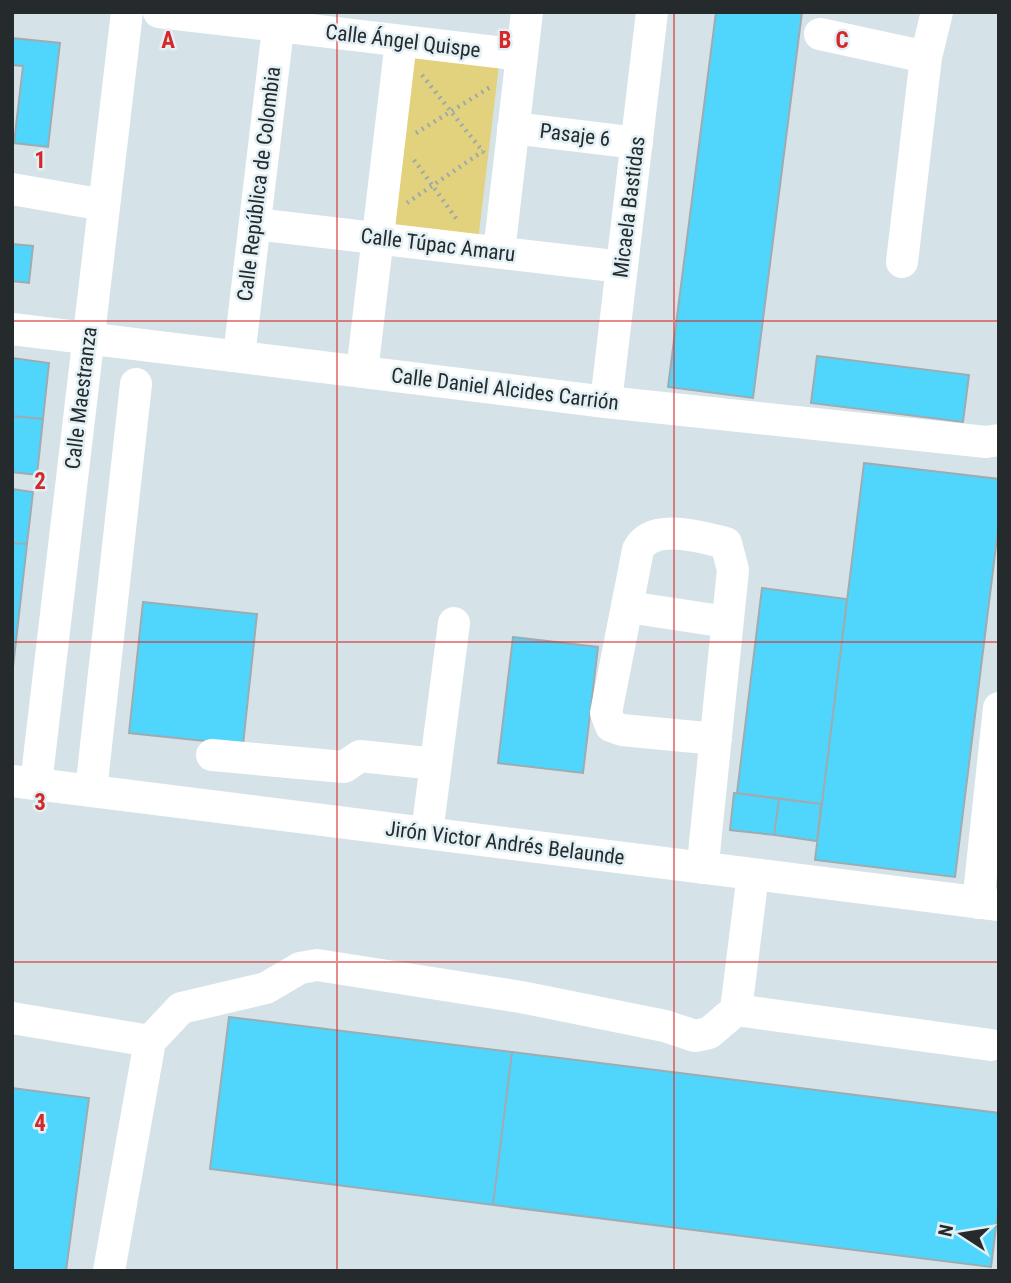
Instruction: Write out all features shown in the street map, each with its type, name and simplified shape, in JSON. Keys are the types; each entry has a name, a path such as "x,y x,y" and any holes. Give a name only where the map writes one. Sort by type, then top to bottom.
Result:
{"street":[{"name":"Calle Maestranza","path":"24,782 89,338 127,12"},
{"name":"Calle Ángel Quispe","path":"159,12 279,19 401,43 521,62"},
{"path":"489,251 508,175 527,12"},
{"name":"Micaela Bastidas","path":"606,402 652,12"},
{"path":"902,262 926,57 937,12"},
{"name":"Calle República de Colombia","path":"239,356 279,19"},
{"path":"820,34 926,57"},
{"path":"362,372 379,230 395,146 401,43"},
{"name":"Pasaje 6","path":"513,132 637,143"},
{"path":"12,189 104,205"},
{"name":"Calle Túpac Amaru","path":"255,224 379,230 489,251 622,267"},
{"name":"Calle Daniel Alcides Carrión","path":"12,329 606,402 986,442 999,440"},
{"path":"91,791 136,384"},
{"path":"703,868 716,739 727,622 733,569 726,543 656,533 643,539 638,550 607,713 611,726 716,739"},
{"path":"628,607 727,622"},
{"path":"427,833 454,623"},
{"path":"988,904 999,708"},
{"path":"212,755 344,767 360,756 436,764"},
{"path":"245,810 253,759"},
{"name":"Jirón Victor Andrés Belaunde","path":"24,782 988,904"},
{"path":"109,1271 150,1041 181,1008 266,988 300,968 317,965 521,996 665,1026 695,1036 709,1033 736,1010 753,874"},
{"path":"736,1010 991,1045"},
{"path":"12,1018 150,1041"}],"path":[{"path":"401,43 482,151 508,175"},
{"path":"489,251 395,146 521,62"},
{"path":"379,230 433,186 513,132"}],"shaded area":[{"path":"411,54 499,65 478,241 392,232"}],"building":[{"path":"716,12 802,12 753,398 668,387"},
{"path":"12,38 60,43 48,147 14,143 23,66 12,65"},
{"path":"12,244 33,246 29,283 12,281"},
{"path":"817,356 969,375 963,422 811,403"},
{"path":"12,358 49,363 43,419 12,416"},
{"path":"12,416 43,419 37,475 12,472"},
{"path":"864,463 999,479 999,522 955,877 815,860"},
{"path":"12,489 33,492 27,544 12,543"},
{"path":"12,543 27,544 12,676"},
{"path":"762,588 847,599 822,804 737,793"},
{"path":"143,602 257,614 243,745 129,733"},
{"path":"513,637 598,647 583,773 498,763"},
{"path":"734,793 779,799 774,835 730,830"},
{"path":"779,799 821,804 817,841 774,835"},
{"path":"229,1017 512,1052 493,1205 210,1169"},
{"path":"512,1052 999,1113 999,1204 991,1267 493,1205"},
{"path":"12,1088 89,1098 66,1271 12,1271"}]}
